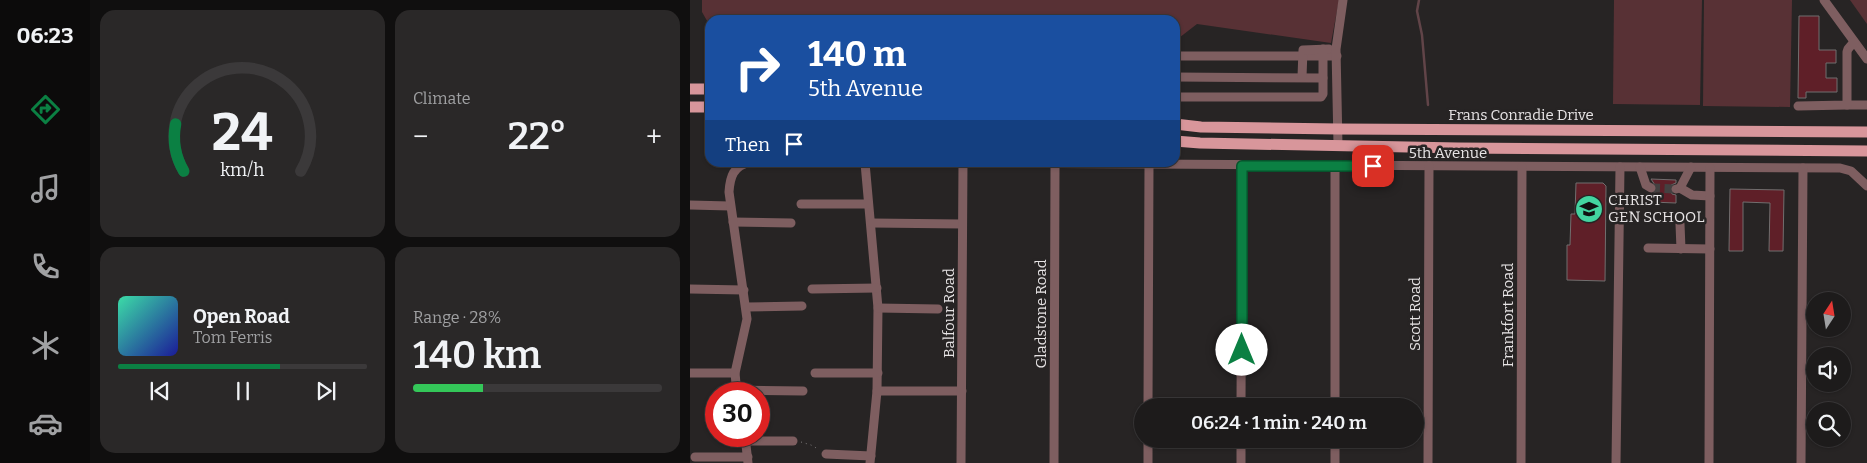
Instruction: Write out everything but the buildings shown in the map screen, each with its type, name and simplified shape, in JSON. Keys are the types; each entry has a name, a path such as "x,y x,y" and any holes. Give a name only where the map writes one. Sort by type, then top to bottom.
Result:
{"main road":[{"path":"690,89 705,89"},
{"path":"690,107 705,107"},
{"name":"Frans Conradie Drive","path":"1180,125 1201,127 1338,129 1867,132"},
{"path":"1180,141 1458,148 1867,151"}],"street":[{"path":"1338,146 1337,53 1343,0"},
{"path":"1824,0 1867,59"},
{"path":"1847,105 1847,52 1854,42"},
{"path":"1180,97 1320,97 1323,94 1324,53"},
{"path":"1180,56 1303,56 1337,53"},
{"path":"1302,78 1303,56"},
{"path":"1180,77 1323,78"},
{"path":"1798,106 1867,105"},
{"name":"5th Avenue","path":"1180,165 1847,169 1867,186"},
{"path":"1241,398 1242,166"},
{"path":"1335,398 1336,166"},
{"name":"Scott Road","path":"1428,463 1429,166"},
{"path":"735,382 734,373 746,328 744,290 729,192 730,180 738,167"},
{"path":"826,454 870,460 878,373 878,308 872,223 868,204 865,167"},
{"name":"Balfour Road","path":"962,463 963,167"},
{"name":"Gladstone Road","path":"1054,463 1055,167"},
{"path":"1148,398 1149,167"},
{"name":"Frankfort Road","path":"1521,463 1522,167"},
{"path":"1616,463 1620,167"},
{"path":"1640,167 1646,185 1651,188"},
{"path":"1691,168 1678,189 1692,195 1710,196"},
{"path":"1709,463 1710,168"},
{"path":"1801,463 1803,168"},
{"path":"801,204 868,204"},
{"path":"690,205 730,206"},
{"path":"733,222 791,222"},
{"path":"872,223 962,224"},
{"path":"1680,224 1681,249"},
{"path":"1648,248 1710,249"},
{"path":"812,289 877,288"},
{"path":"690,289 744,290"},
{"path":"746,307 802,306"},
{"path":"878,308 938,309"},
{"path":"690,374 734,373"},
{"path":"815,373 878,373"},
{"path":"770,391 803,390"},
{"path":"877,391 962,391"},
{"path":"770,440 793,441"},
{"path":"695,457 748,460 747,447"},
{"path":"1148,448 1148,463"},
{"path":"1241,448 1241,463"},
{"path":"1334,463 1335,448"}],"path":[{"path":"793,441 811,445 818,449 819,452 826,454"}],"shaded area":[{"path":"702,0 1339,0 1331,43 1197,24 1180,37 1180,15 705,15 705,17 702,12"},
{"path":"1614,0 1702,0 1700,105 1613,104"},
{"path":"1704,0 1792,0 1790,107 1703,106"},
{"path":"1850,0 1867,0 1867,24"}],"waterway":[{"path":"1419,0 1417,11 1422,35 1428,105"}],"tunnel":[{"path":"1651,188 1676,189"}],"place":[{"name":"CHRIST GEN SCHOOL","path":"1589,209"}],"route":[{"path":"1242,350 1242,166 1373,166"}]}
